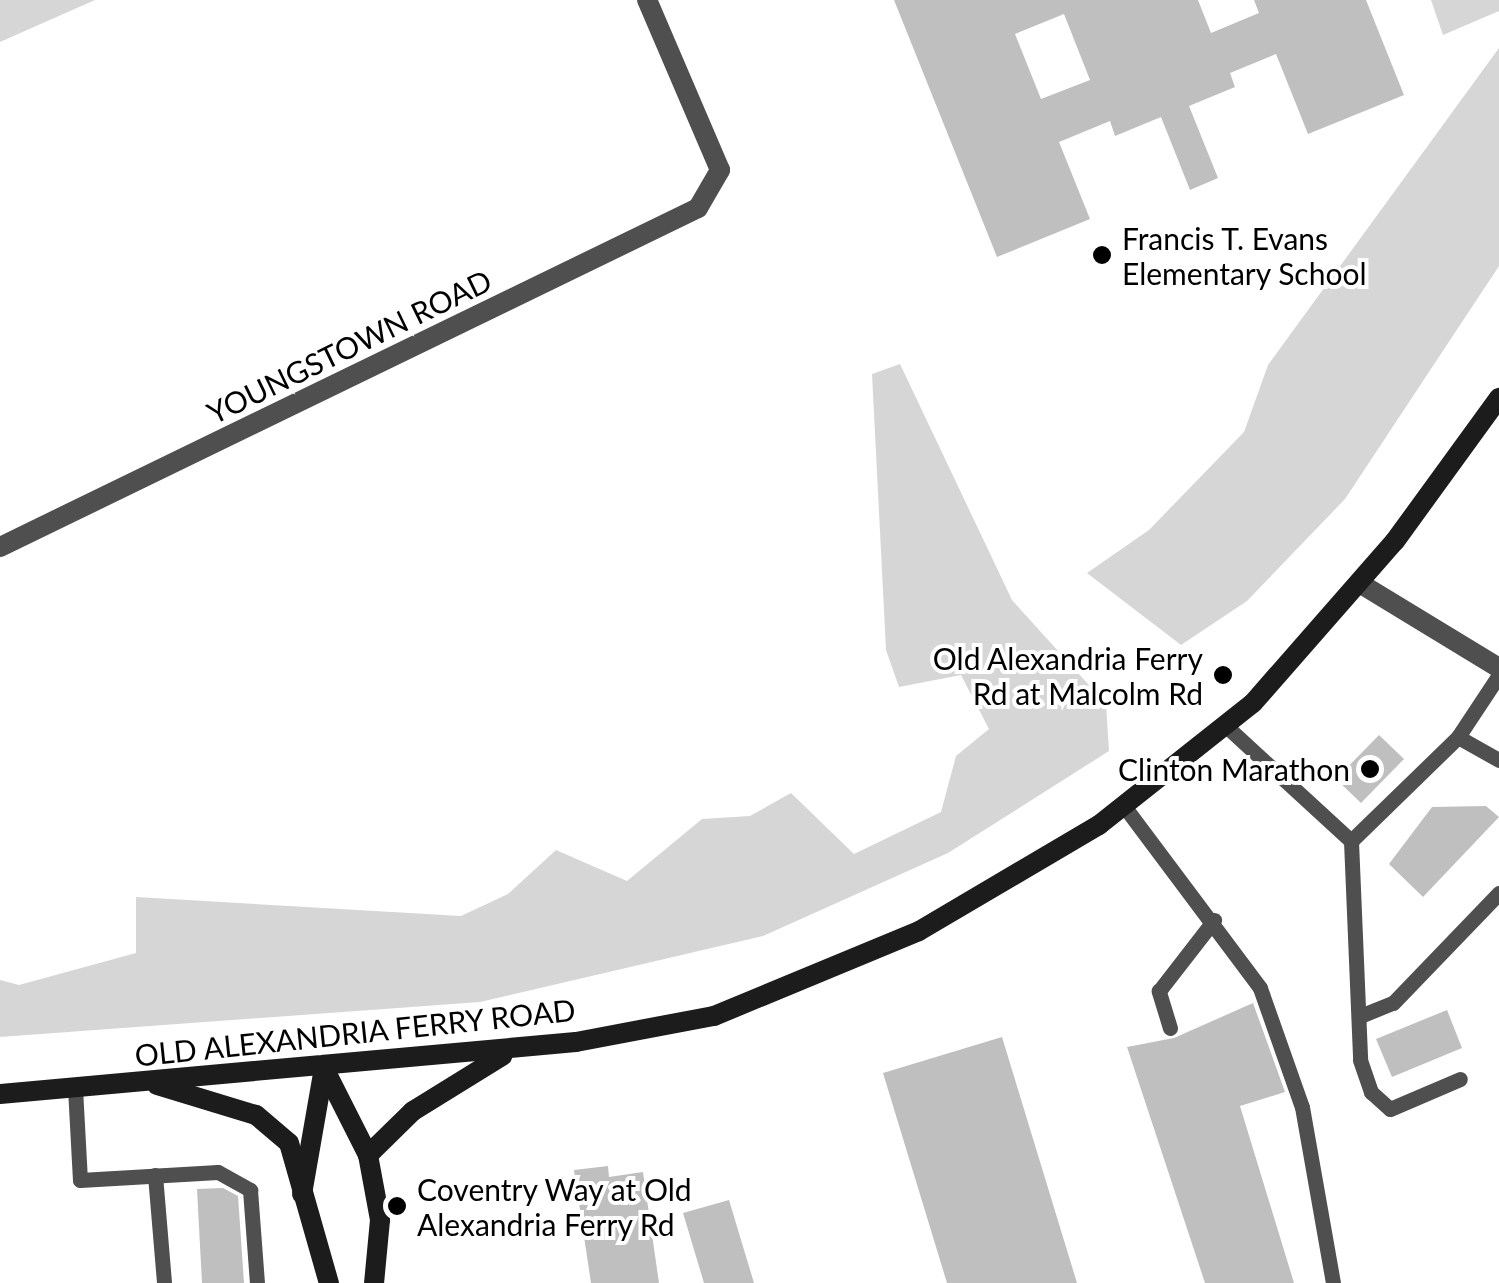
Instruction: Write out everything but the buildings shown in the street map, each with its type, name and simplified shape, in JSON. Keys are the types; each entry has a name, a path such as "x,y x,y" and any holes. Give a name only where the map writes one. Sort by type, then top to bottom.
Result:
{"main road":[{"name":"OLD ALEXANDRIA FERRY ROAD","path":"0,1094 508,1053 714,1016 919,931 1124,806 1226,726 1361,584 1499,398"},
{"path":"368,1155 412,1111 508,1053"},
{"path":"324,1068 368,1155 380,1220 374,1283"},
{"path":"300,1200 324,1068"},
{"path":"150,1083 256,1115 289,1143 300,1200 329,1283"}],"street":[{"name":"YOUNGSTOWN ROAD","path":"0,547 685,216 716,186 714,146 646,0"},
{"path":"1361,584 1499,671"}],"lane":[{"path":"1351,841 1458,737 1499,671"},
{"path":"1226,726 1351,841 1360,1060 1371,1092 1390,1109 1460,1078"},
{"path":"1458,737 1499,760"},
{"path":"1124,806 1214,920 1260,988 1302,1107 1333,1283"},
{"path":"1360,1016 1393,1003 1499,893"},
{"path":"1170,1028 1159,992 1214,920"},
{"path":"75,1088 80,1180 218,1172 250,1190 258,1283"},
{"path":"155,1175 164,1283"}],"shaded area":[{"path":"0,0 95,0 0,42"},
{"path":"1431,0 1499,0 1499,11 1443,35"},
{"path":"1499,48 1499,266 1345,499 1247,601 1181,645 1087,573 1149,530 1244,432 1268,365"},
{"path":"900,364 1012,600 1106,704 1109,751 948,853 763,936 480,1002 0,1037 0,980 19,985 136,953 136,897 461,916 508,894 556,850 627,881 702,819 750,816 791,793 854,854 941,812 956,756 989,729 961,675 899,687 886,650 872,374"}],"place":[{"name":"Francis T. Evans Elementary School","path":"1102,255"},
{"name":"Old Alexandria Ferry Rd at Malcolm Rd","path":"1223,675"},
{"name":"Clinton Marathon","path":"1370,769"},
{"name":"Coventry Way at Old Alexandria Ferry Rd","path":"397,1206"}]}
